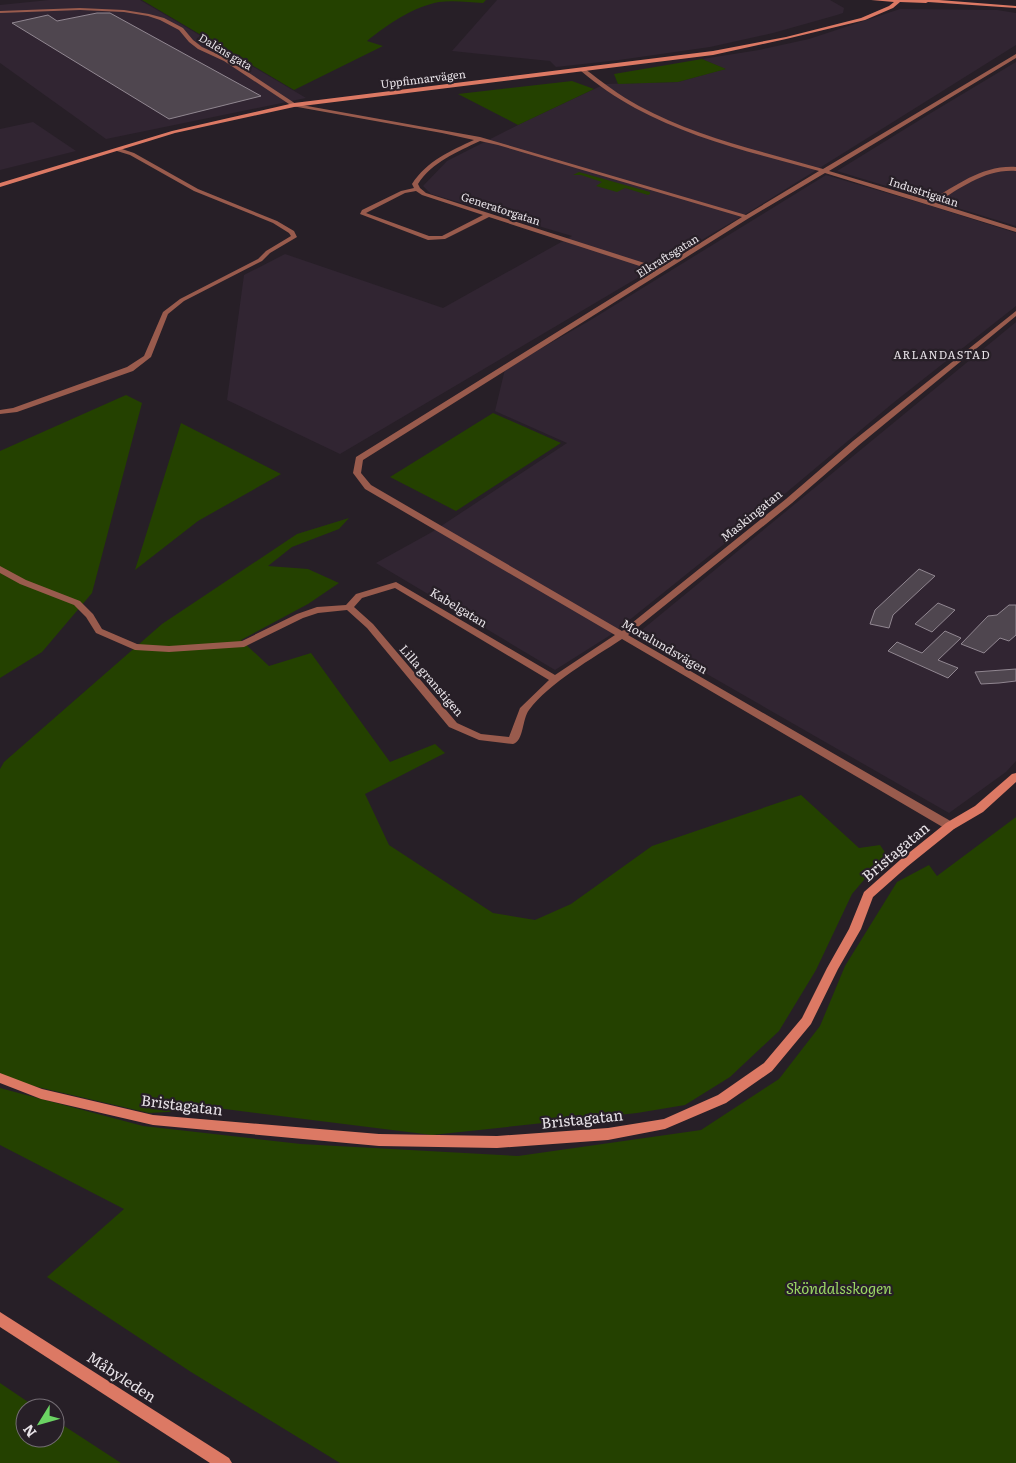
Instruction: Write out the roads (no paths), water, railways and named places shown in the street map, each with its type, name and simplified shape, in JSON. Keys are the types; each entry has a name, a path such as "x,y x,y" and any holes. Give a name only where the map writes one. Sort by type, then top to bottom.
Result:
{"street":[{"path":"866,0 879,8"},
{"path":"873,0 944,1"},
{"name":"Uppfinnarvägen","path":"851,21 879,8 889,0"},
{"path":"920,0 1016,7"},
{"name":"Uppfinnarvägen","path":"1,184 191,128 294,105 713,53 786,38 851,21 876,14 899,1"},
{"name":"Daléns gata","path":"0,12 103,9 139,13 162,19 180,29 200,48 226,60 294,105"},
{"name":"Elkraftsgatan","path":"368,487 357,473 359,459 747,217 1016,56"},
{"name":"Industrigatan","path":"583,70 617,94 674,123 729,142 1016,230"},
{"path":"294,105 480,139 747,217"},
{"path":"480,139 428,169 417,180 415,184 416,189 403,192 364,211 363,214 428,238 439,238 489,214"},
{"path":"0,412 14,410 130,369 147,357 165,314 182,300 260,260 268,252 294,237 292,232 275,222 196,190 132,154 119,150"},
{"path":"930,204 991,169 1016,169"},
{"name":"Generatorgatan","path":"416,189 424,194 661,271"},
{"name":"Maskingatan","path":"513,741 523,710 555,679 622,635 1016,313"},
{"name":"Moralundsvägen","path":"368,487 950,826"},
{"path":"0,569 23,582 77,603 90,616 99,631 135,648 169,649 244,644 300,616 317,610 349,607"},
{"name":"Kabelgatan","path":"349,607 359,596 396,585 555,679"},
{"name":"Lilla granstigen","path":"349,607 370,626 453,725 479,737 513,741"},
{"name":"Bristagatan","path":"0,1078 41,1094 153,1120 379,1140 497,1142 608,1134 665,1124 722,1099 768,1067 807,1021 855,929 868,895 950,826 979,809 1016,776"},
{"name":"Måbyleden","path":"0,1319 224,1463"}],"district":[{"name":"ARLANDASTAD","path":"942,354"}],"park label":[{"name":"Sköndalsskogen","path":"839,1287"}]}
